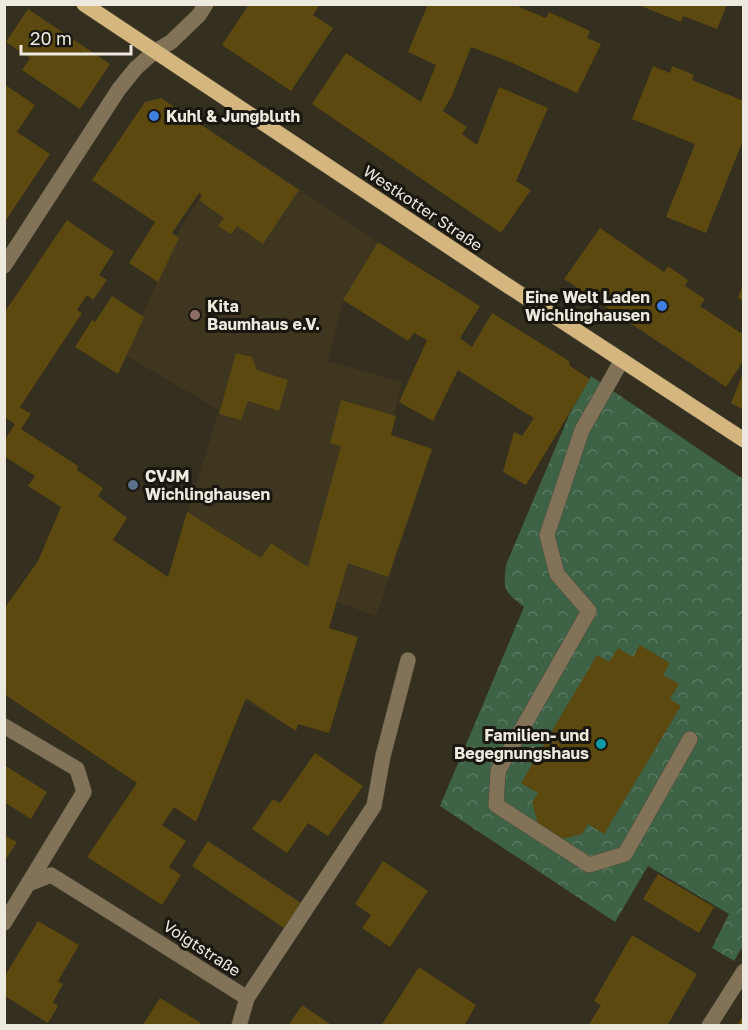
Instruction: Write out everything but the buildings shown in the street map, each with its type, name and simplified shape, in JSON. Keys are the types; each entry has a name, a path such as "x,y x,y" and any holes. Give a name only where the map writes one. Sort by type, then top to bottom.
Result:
{"main road":[{"name":"Westkotter Straße","path":"84,4 744,440"}],"street":[{"path":"4,266 119,89 136,68 154,52 171,42 199,15 206,4"},
{"path":"622,360 582,430 547,535 557,574 589,611 498,771 496,805 589,865 625,854 690,739"},
{"path":"247,998 374,806 383,756 408,660"},
{"path":"4,726 77,769 84,792 4,923"},
{"name":"Voigtstraße","path":"28,884 51,875 247,998 241,1025"},
{"path":"709,1026 744,971"}],"shaded area":[{"path":"235,146 380,243 343,301 328,361 402,382 389,435 433,449 376,616 337,602 294,730 244,700 151,636 219,410 125,355 182,225"}],"green space":[{"path":"591,376 743,479 743,946 734,961 712,948 729,914 648,866 615,922 440,806 524,607 506,589 506,565 570,413"}],"place":[{"name":"Kuhl & Jungbluth","path":"154,116"},
{"name":"Eine Welt Laden Wichlinghausen","path":"662,306"},
{"name":"Kita Baumhaus e.V.","path":"195,315"},
{"name":"CVJM Wichlinghausen","path":"133,485"},
{"name":"Familien- und Begegnungshaus","path":"601,744"}]}
